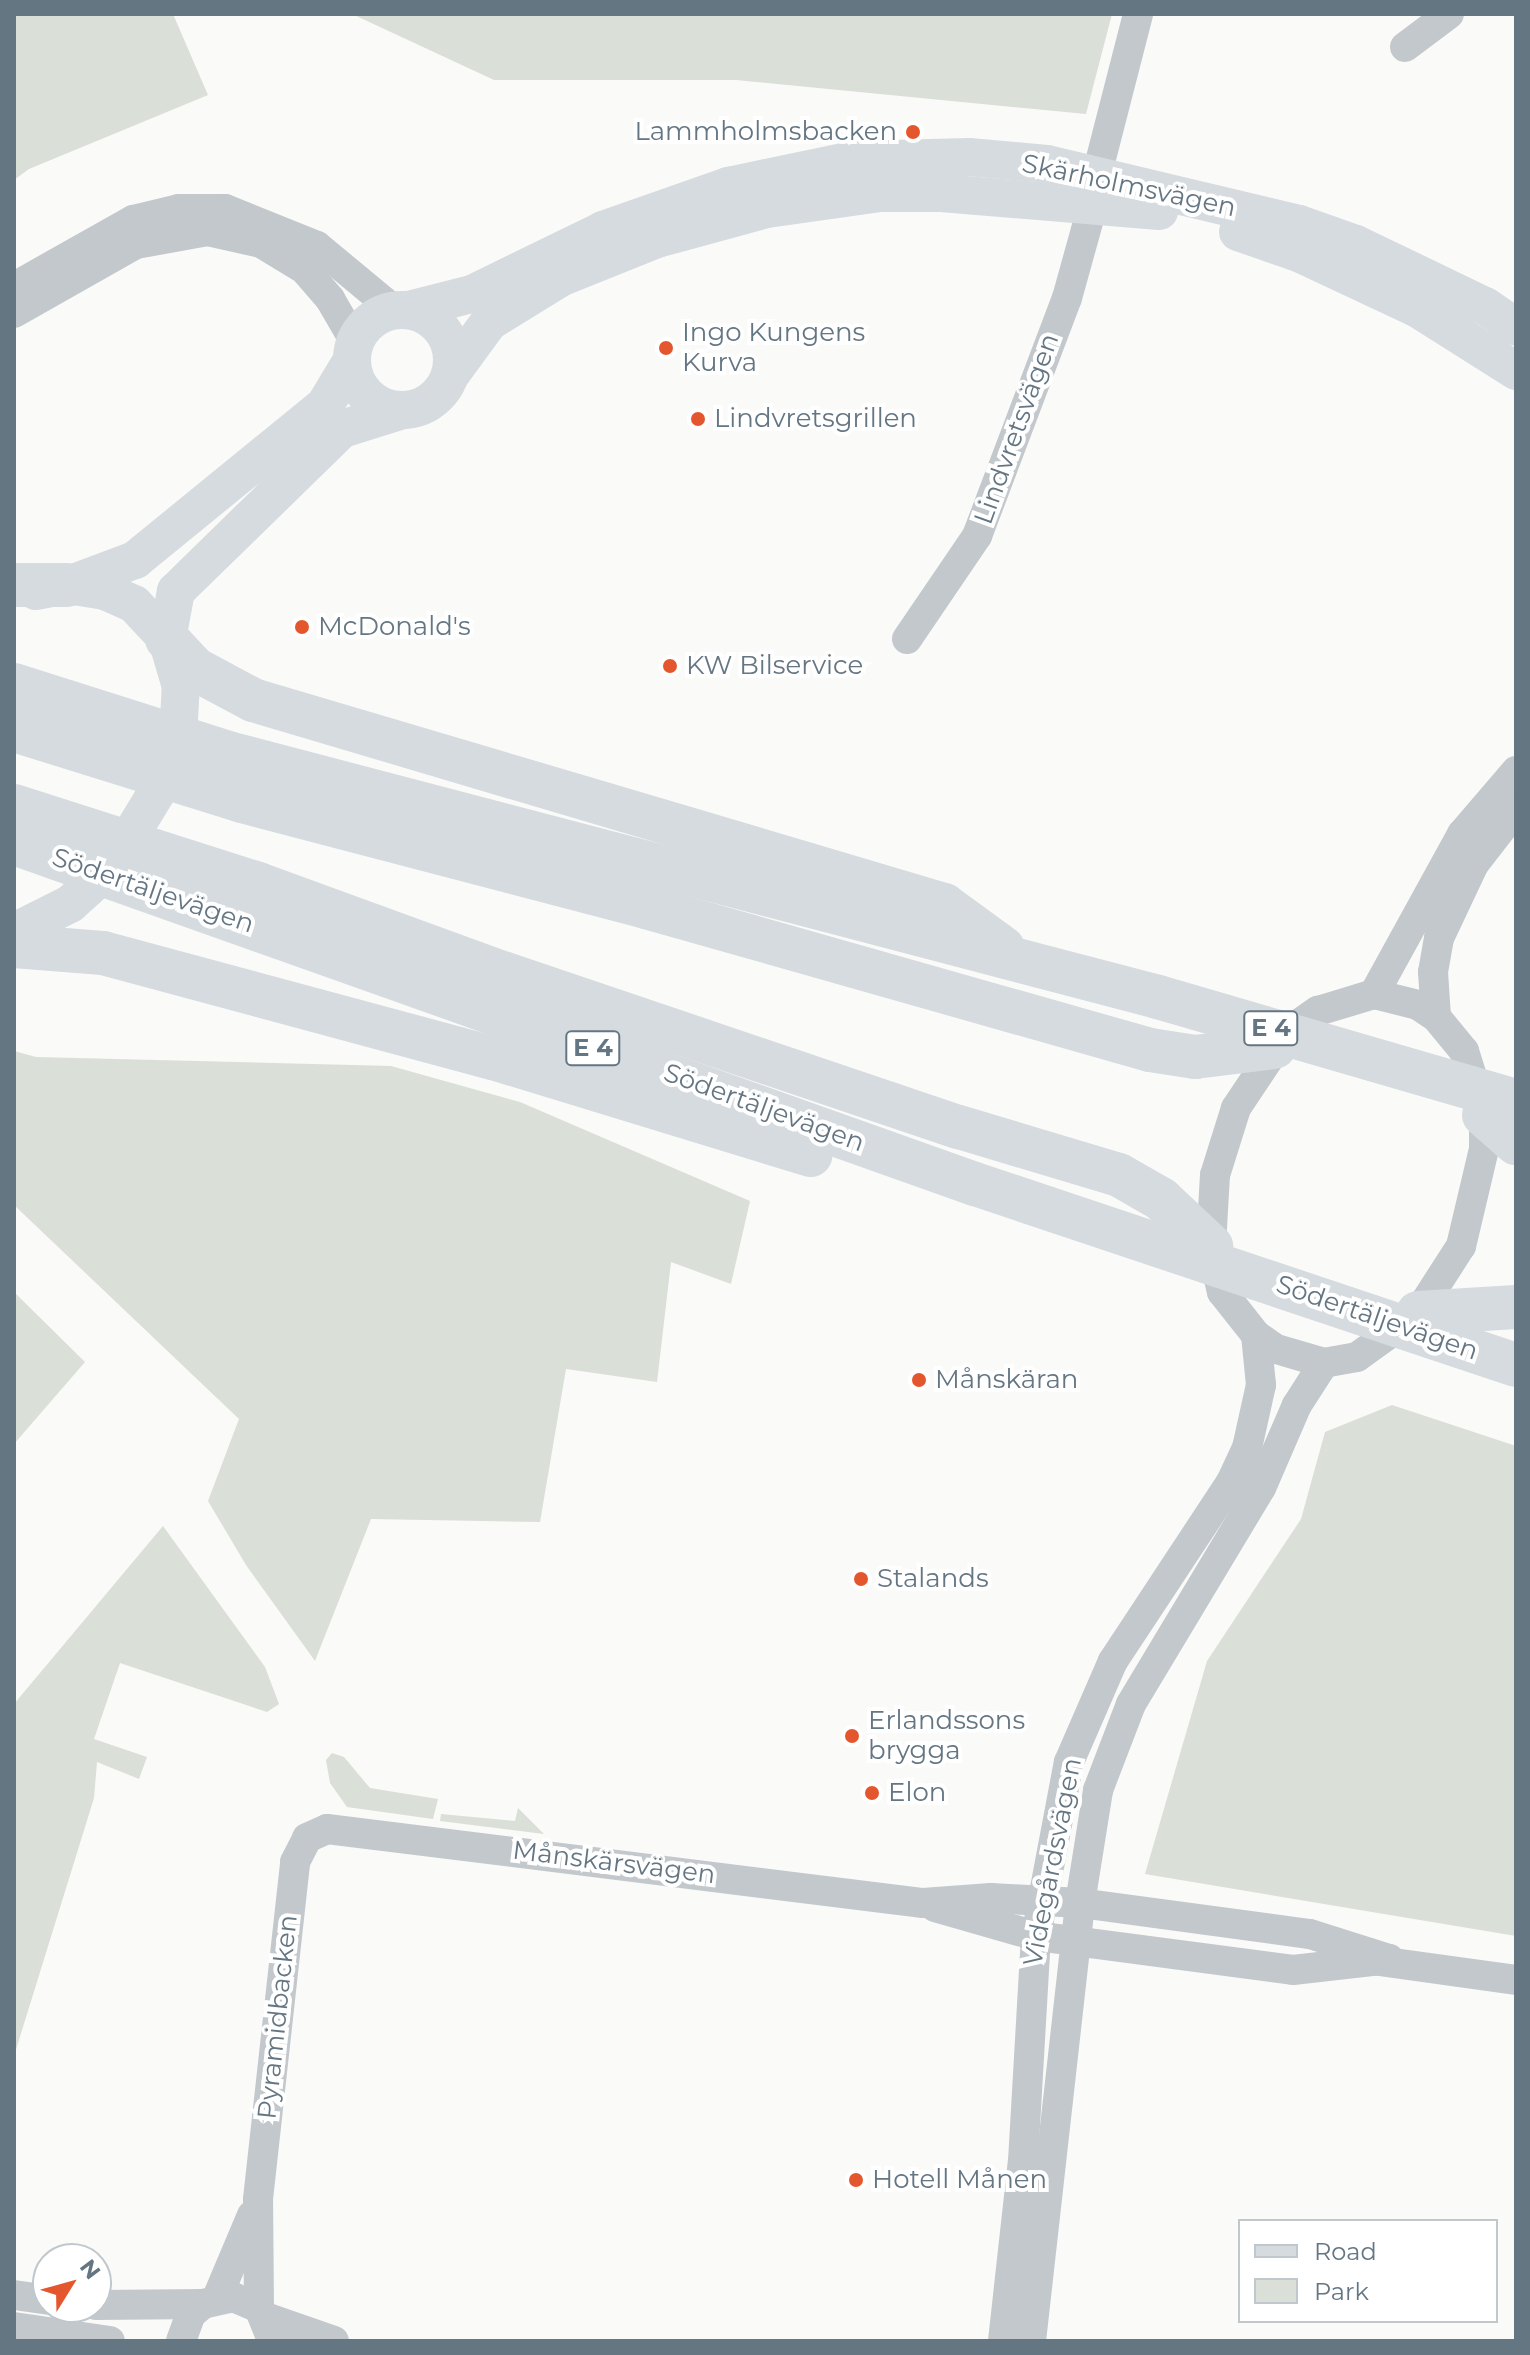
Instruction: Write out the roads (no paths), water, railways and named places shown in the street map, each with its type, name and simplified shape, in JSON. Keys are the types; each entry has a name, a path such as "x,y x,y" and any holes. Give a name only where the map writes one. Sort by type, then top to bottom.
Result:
{"highway":[{"path":"14,585 67,585"},
{"path":"167,639 195,669 253,700 944,905 1025,964"},
{"name":"E 4","path":"14,685 228,753 1350,1050 1505,1120"},
{"path":"14,730 242,801 1043,1018 1150,1050 1195,1057 1274,1047"},
{"path":"14,806 258,884 491,969 959,1127 1119,1175 1161,1199 1211,1246"},
{"name":"Södertäljevägen","path":"14,843 975,1184 1159,1243 1516,1365"},
{"path":"14,946 103,953 493,1058 1028,1220 1159,1243"},
{"path":"1418,1313 1516,1307"}],"main road":[{"name":"Skärholmsvägen","path":"401,310 472,294 659,206 790,170 852,160 969,157 1095,189 1299,224 1356,244 1485,306 1516,327"},
{"name":"Skärholmsvägen","path":"451,374 489,322 515,304 602,259 709,223 827,198 879,193 989,195 1095,189 1301,254 1418,309 1516,371"},
{"path":"14,597 67,585 135,560 325,405 353,351 377,316 401,310 444,332 453,360 451,374 431,404 342,429 176,591 167,639 181,687 179,720 161,785 112,866 70,904 14,932"},
{"path":"353,351 365,394 381,406 400,411"},
{"path":"67,585 105,591 134,604 167,639"}],"street":[{"path":"1095,189 1138,14"},
{"path":"1405,47 1449,14"},
{"name":"Lindvretsvägen","path":"907,639 977,536 1067,298 1095,189"},
{"path":"14,287 133,220 179,209 225,209 317,246 401,310"},
{"path":"14,313 136,244 208,231 261,243 304,269 330,299 353,351"},
{"path":"1374,994 1462,834 1516,771"},
{"path":"1436,1017 1433,972 1439,938 1474,864 1516,810"},
{"path":"1374,994 1407,1001 1436,1017 1464,1051 1505,1120 1484,1149 1472,1213 1446,1273 1418,1313 1357,1357 1320,1368 1276,1349 1257,1345 1222,1292 1211,1246 1212,1199 1224,1141 1236,1108 1274,1047 1318,1011 1374,994"},
{"name":"Videgårdsvägen","path":"1003,2341 1023,2161 1040,1900 1069,1762 1089,1711 1141,1613 1231,1482 1247,1448 1261,1385 1257,1345"},
{"name":"Videgårdsvägen","path":"1031,2341 1075,1942 1098,1790 1131,1704 1255,1499 1320,1368"},
{"name":"Månskärsvägen","path":"307,1838 339,1828 923,1903 1040,1900 1080,1903 1310,1934 1389,1959 1516,1980"},
{"name":"Pyramidbacken","path":"266,2322 258,2199 295,1862 307,1838"},
{"name":"Månskärsvägen","path":"923,1903 1036,1936 1293,1970 1389,1959"},
{"name":"Pyramidbacken","path":"181,2341 191,2314 210,2301 258,2199"},
{"path":"112,2304 247,2300 266,2322 334,2341"},
{"path":"14,2327 110,2341"}],"place":[{"name":"Lammholmsbacken","path":"913,132"},
{"name":"Ingo Kungens Kurva","path":"666,348"},
{"name":"Lindvretsgrillen","path":"698,419"},
{"name":"McDonald's","path":"302,627"},
{"name":"KW Bilservice","path":"670,666"},
{"name":"Månskäran","path":"919,1380"},
{"name":"Stalands","path":"861,1579"},
{"name":"Erlandssons brygga","path":"852,1736"},
{"name":"Elon","path":"872,1793"},
{"name":"Hotell Månen","path":"856,2180"}]}
